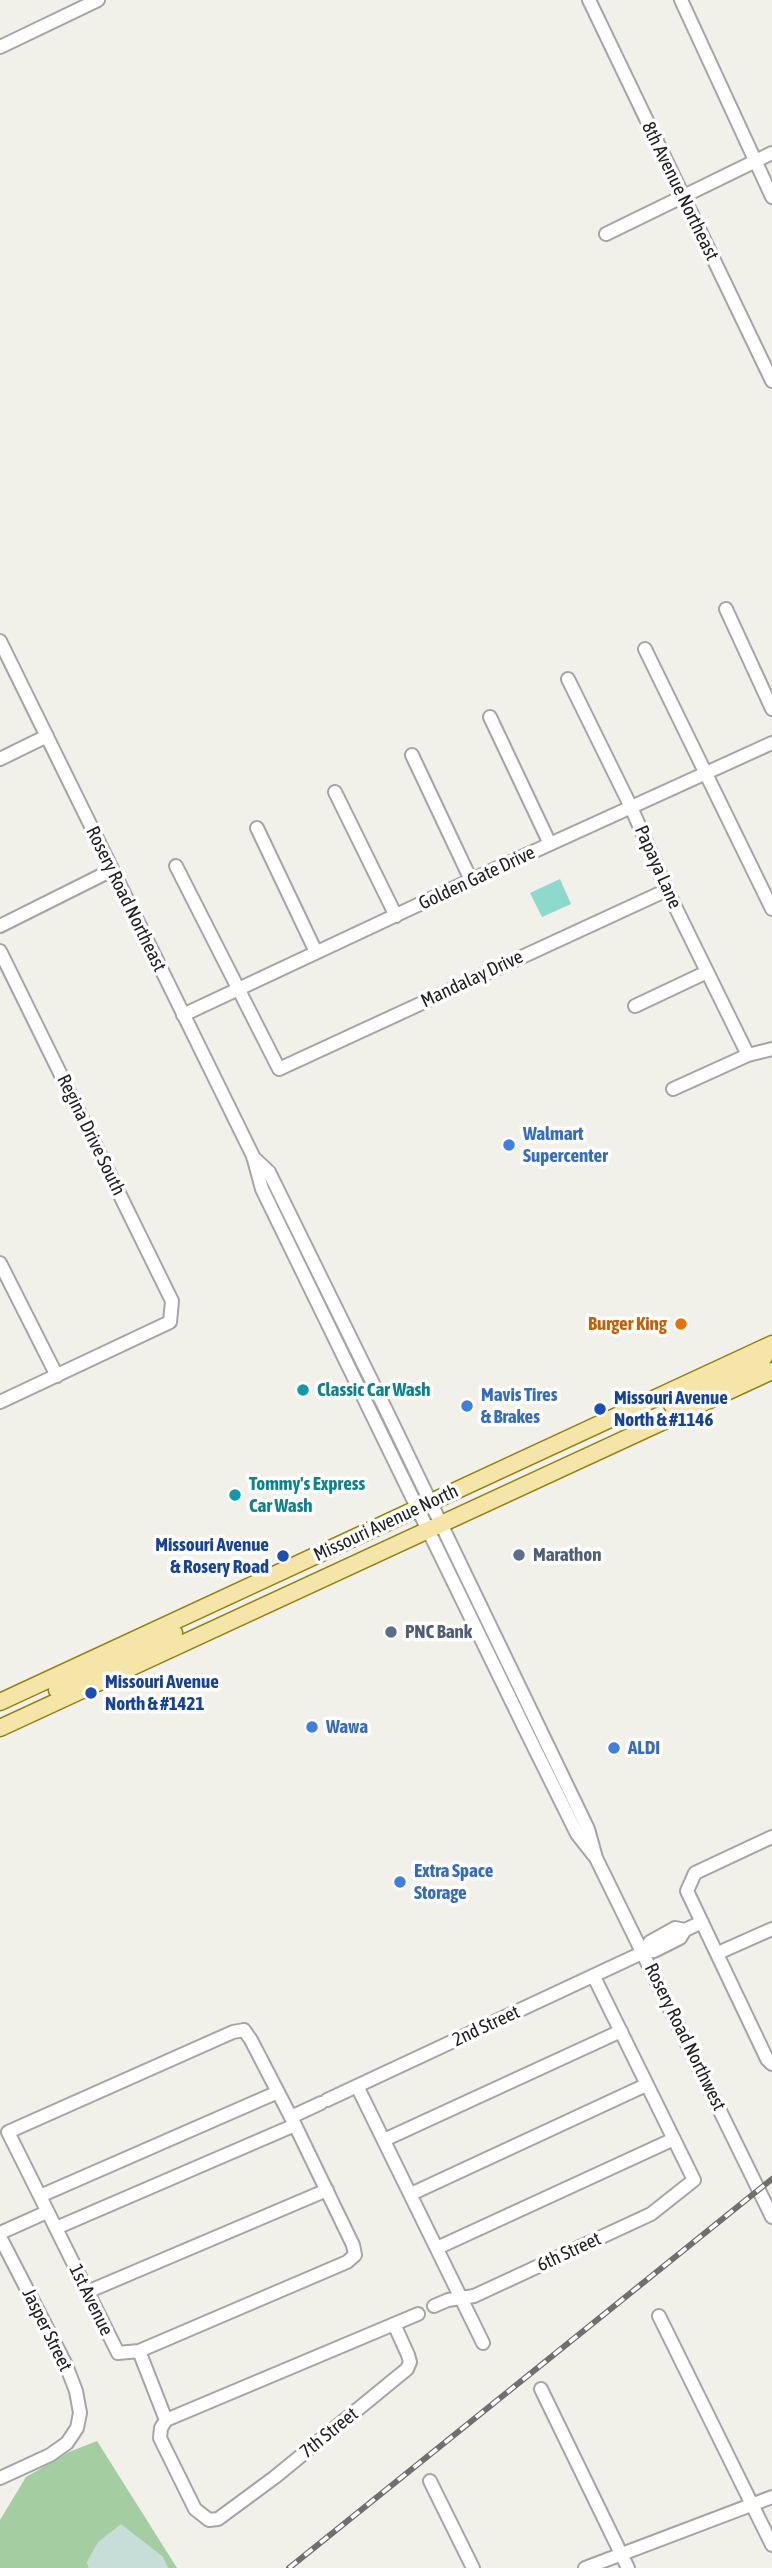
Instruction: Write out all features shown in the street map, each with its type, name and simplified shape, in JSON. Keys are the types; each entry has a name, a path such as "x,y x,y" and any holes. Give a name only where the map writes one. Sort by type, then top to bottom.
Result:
{"main road":[{"name":"Missouri Avenue North","path":"0,1702 768,1346"},
{"path":"656,1425 663,1410 758,1364 768,1346"},
{"name":"Missouri Avenue North","path":"3,1727 772,1371"},
{"path":"111,1677 126,1657 206,1616 231,1596"},
{"path":"3,1727 42,1697 97,1670 113,1650"}],"street":[{"path":"0,47 98,0"},
{"name":"8th Avenue Northeast","path":"589,0 772,382"},
{"path":"681,0 772,197"},
{"path":"606,234 772,153"},
{"path":"726,608 772,709"},
{"name":"Rosery Road Northeast","path":"0,641 253,1156 262,1189 434,1527"},
{"path":"645,649 772,909"},
{"name":"Papaya Lane","path":"568,679 748,1055"},
{"path":"491,718 550,844"},
{"path":"0,759 47,736"},
{"name":"Golden Gate Drive","path":"183,1015 772,743"},
{"path":"412,755 471,880"},
{"path":"335,792 396,916"},
{"path":"257,828 316,952"},
{"path":"176,866 238,988"},
{"path":"0,926 112,870"},
{"name":"Mandalay Drive","path":"238,988 279,1069 667,890"},
{"name":"Regina Drive South","path":"0,951 172,1301 170,1322 57,1376"},
{"path":"635,1006 707,972"},
{"path":"673,1089 748,1055 772,1049"},
{"path":"0,1263 57,1376 0,1402"},
{"name":"Rosery Road Northwest","path":"434,1527 494,1664 577,1834 596,1858 644,1952 772,2217"},
{"name":"Rosery Road Northwest","path":"434,1527 588,1829 596,1858"},
{"path":"494,1664 505,1674 527,1718 537,1727"},
{"path":"772,1837 695,1873 687,1891 767,2059 772,2064"},
{"name":"2nd Street","path":"55,2228 293,2121 324,2101 594,1977 644,1952 650,1942 676,1928 685,1930 702,1922"},
{"path":"718,1953 772,1929"},
{"path":"437,2248 674,2139 594,1977"},
{"name":"1st Avenue","path":"139,2351 118,2353 8,2132 233,2032 244,2031 251,2039 278,2092"},
{"path":"384,2140 621,2031"},
{"path":"411,2194 646,2085"},
{"path":"357,2086 483,2343"},
{"path":"40,2196 278,2092 353,2245 355,2255 347,2262 139,2351 166,2420 418,2314"},
{"name":"6th Street","path":"435,2306 448,2300 474,2296 650,2214 694,2180 674,2139"},
{"path":"87,2292 327,2190"},
{"path":"0,2235 47,2212"},
{"name":"Jasper Street","path":"0,2235 66,2365 76,2391 80,2413 77,2428 67,2443 50,2455 0,2478"},
{"path":"0,2269 13,2263"},
{"path":"659,2316 772,2545"},
{"name":"7th Street","path":"166,2420 161,2428 160,2438 195,2509 209,2520 218,2519 407,2370 410,2362 394,2324"},
{"path":"541,2389 628,2568"},
{"path":"430,2480 472,2568"},
{"path":"585,2568 772,2497"}],"green space":[{"path":"97,2441 177,2568 168,2568 162,2556 87,2562 89,2568 0,2568 0,2520 26,2477 69,2452"}],"shaded area":[{"path":"560,879 571,904 542,917 530,893"},
{"path":"121,2524 162,2556 168,2568 89,2568 87,2562 98,2542"}],"railway":[{"path":"289,2568 772,2179"}],"place":[{"name":"Walmart Supercenter","path":"509,1145"},
{"name":"Burger King","path":"681,1324"},
{"name":"Classic Car Wash","path":"303,1390"},
{"name":"Mavis Tires & Brakes","path":"467,1406"},
{"name":"Missouri Avenue North & #1146","path":"600,1409"},
{"name":"Tommy's Express Car Wash","path":"235,1495"},
{"name":"Marathon","path":"519,1555"},
{"name":"Missouri Avenue & Rosery Road","path":"283,1556"},
{"name":"PNC Bank","path":"391,1632"},
{"name":"Missouri Avenue North & #1421","path":"91,1693"},
{"name":"Wawa","path":"312,1727"},
{"name":"ALDI","path":"614,1748"},
{"name":"Extra Space Storage","path":"400,1882"}]}
